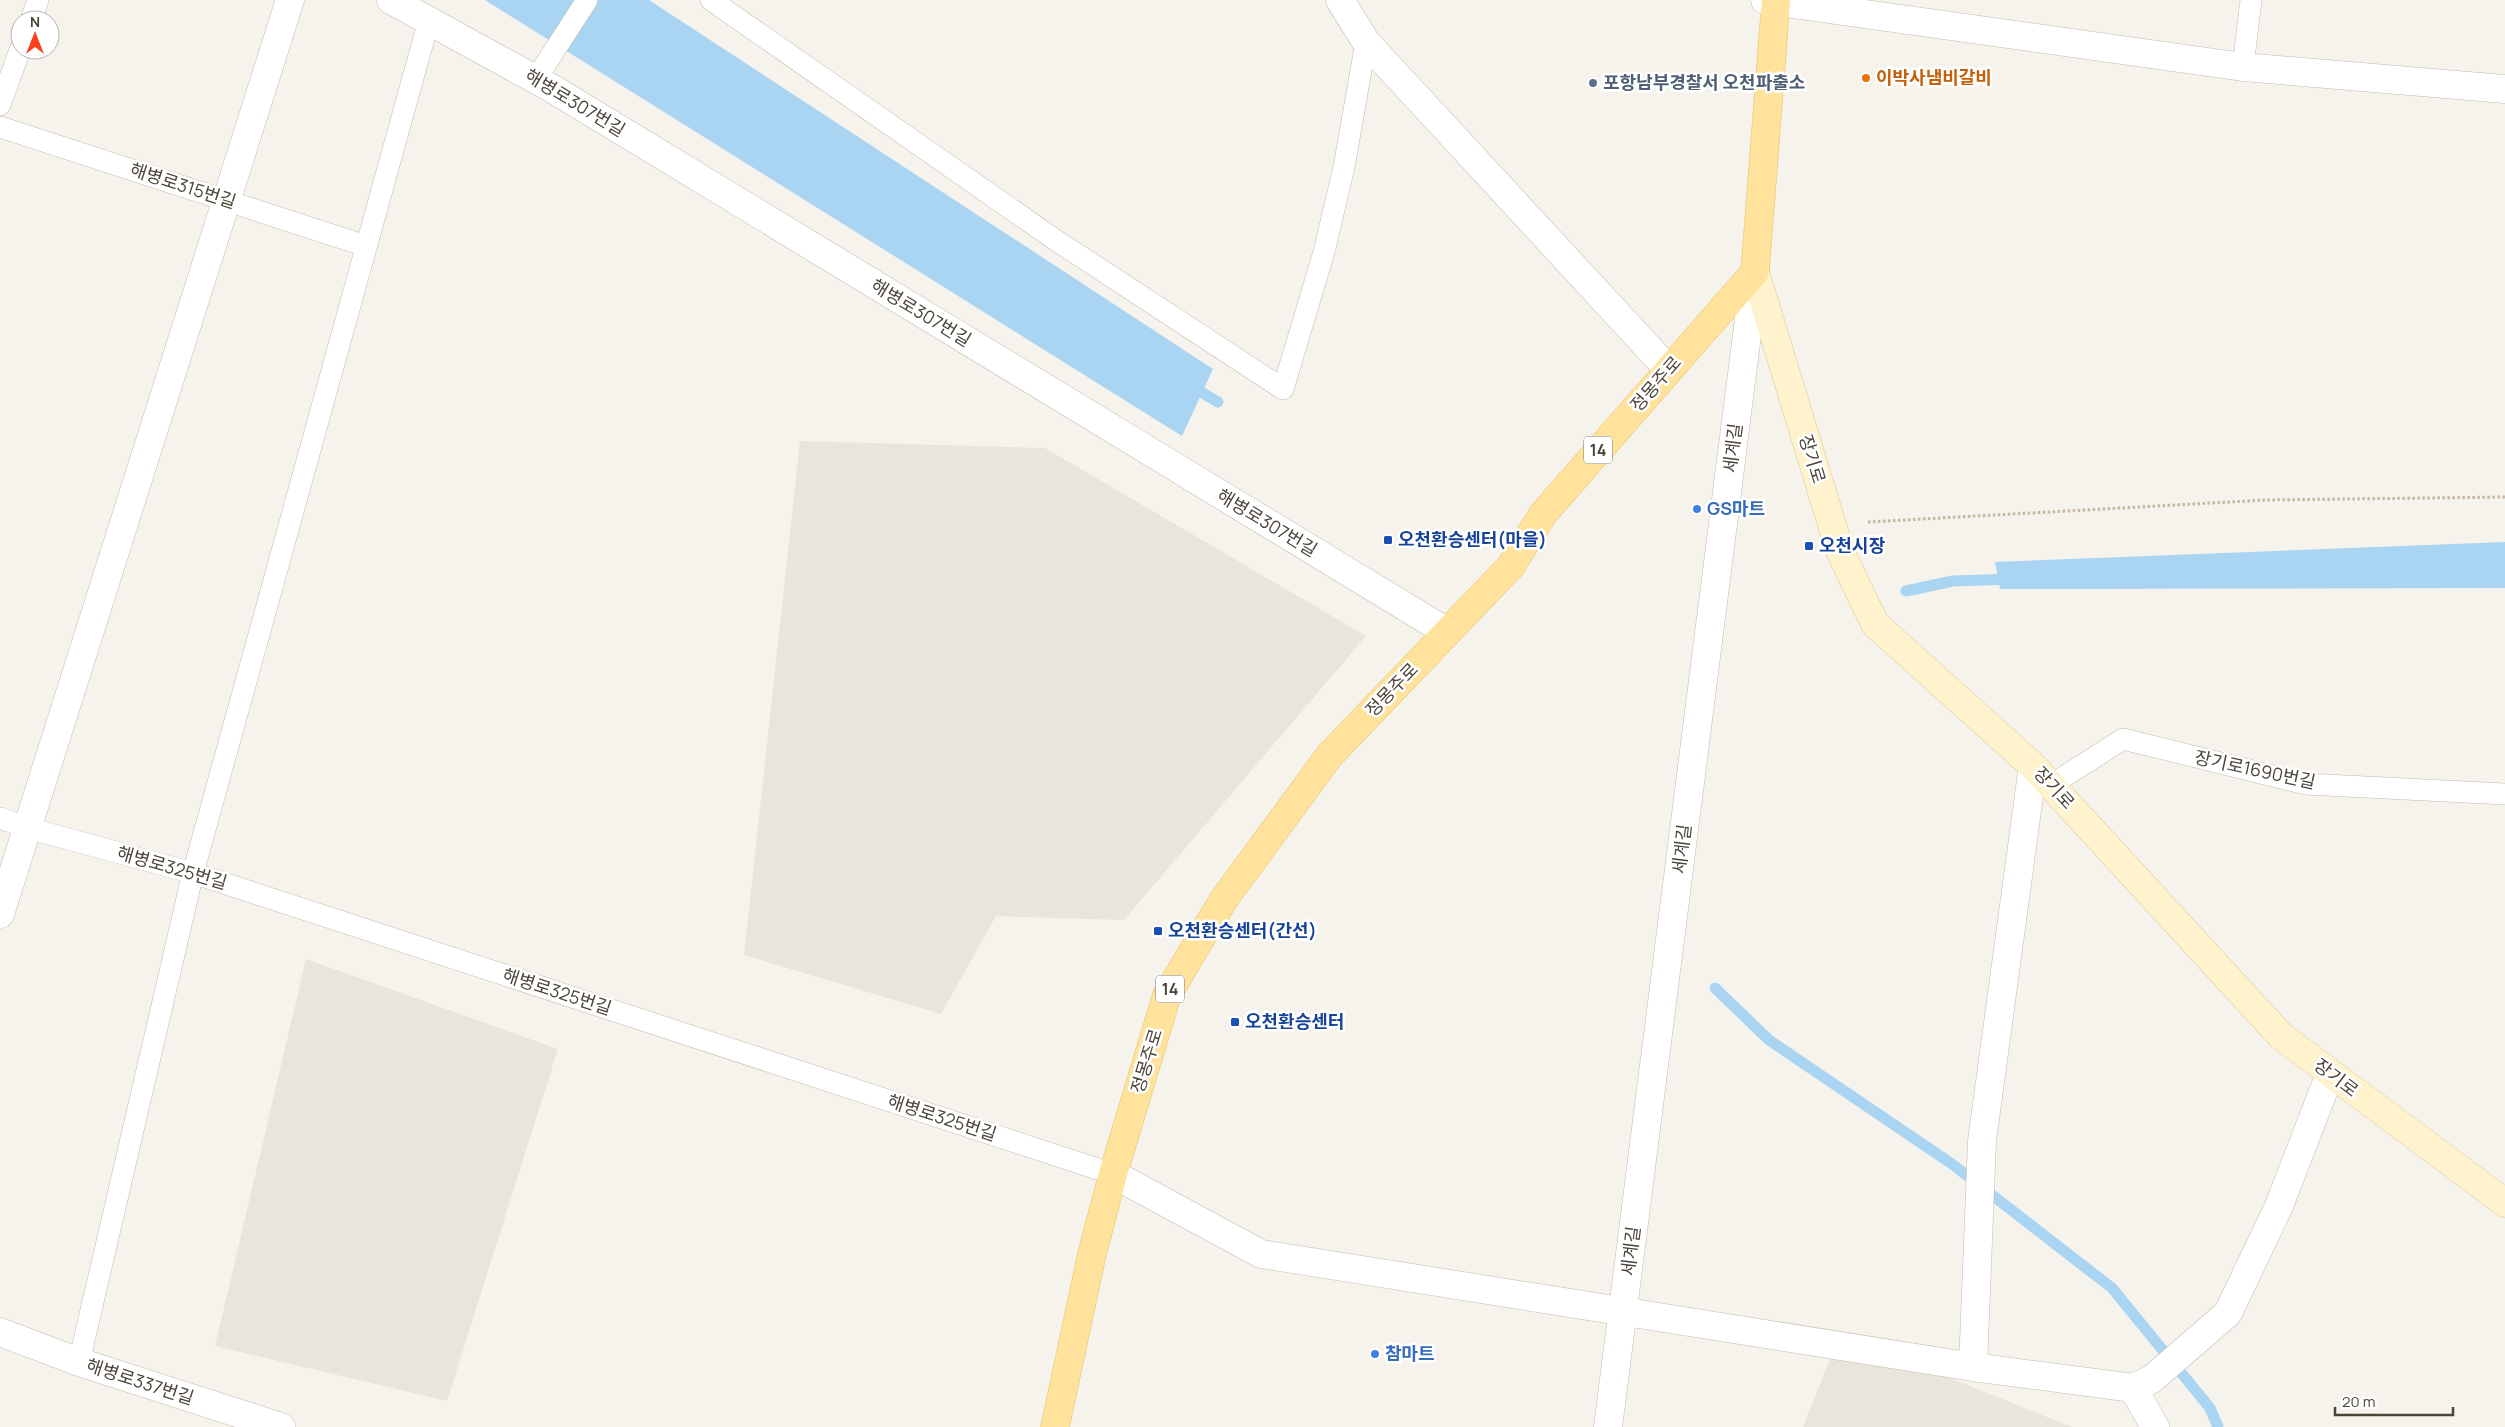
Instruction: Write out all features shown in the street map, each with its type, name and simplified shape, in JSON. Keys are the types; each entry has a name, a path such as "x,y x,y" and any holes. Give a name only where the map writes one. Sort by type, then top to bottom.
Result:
{"main road":[{"path":"1755,272 1772,1"},
{"name":"정몽주로","path":"1055,1427 1113,1174 1167,995 1224,899 1330,755 1511,566 1542,514 1755,272"},
{"name":"장기로","path":"1755,272 1840,551 1875,624 2042,776 2281,1036 2505,1203"}],"street":[{"path":"0,914 290,0"},
{"name":"해병로307번길","path":"391,0 429,20 541,70 1447,632"},
{"path":"1340,0 1366,42 1669,370"},
{"path":"1772,1 2242,67 2505,89"},
{"name":"세계길","path":"1608,1427 1755,272"},
{"path":"1973,1367 1982,1141 2042,776"},
{"path":"1113,1174 1261,1254 1973,1367 2142,1384 2228,1313 2279,1206 2330,1074"},
{"name":"해병로337번길","path":"0,1332 79,1362 281,1427"},
{"path":"2142,1384 2155,1427"}],"lane":[{"path":"541,70 588,0"},
{"path":"711,0 1054,239 1283,389 1324,252 1344,167 1366,42"},
{"path":"2242,67 2251,0"},
{"path":"79,1362 194,873 429,20"},
{"path":"0,105 16,60"},
{"name":"해병로315번길","path":"0,127 366,246"},
{"name":"장기로1690번길","path":"2042,776 2123,739 2306,784 2505,794"},
{"name":"해병로325번길","path":"0,818 28,828 194,873 1113,1174"}],"path":[{"path":"1832,524 2266,500 2505,497"}],"shaded area":[{"path":"800,441 1045,448 1366,636 1124,920 996,916 941,1014 744,955"},
{"path":"306,959 558,1049 447,1401 215,1346"},
{"path":"1840,1334 2072,1427 1803,1427"}],"water":[{"path":"485,0 649,0 1213,369 1182,436"},
{"path":"2505,542 2505,588 2000,589 1995,562"}],"waterway":[{"path":"1189,385 1218,402"},
{"path":"1906,591 1953,581 2013,579"},
{"path":"1715,988 1769,1040 1952,1164 2112,1288 2210,1408 2218,1427"}],"place":[{"name":"이박사냄비갈비","path":"1866,78"},
{"name":"포항남부경찰서 오천파출소","path":"1593,83"},
{"name":"GS마트","path":"1697,509"},
{"name":"오천환승센터(마을)","path":"1388,540"},
{"name":"오천시장","path":"1809,546"},
{"name":"오천환승센터(간선)","path":"1158,931"},
{"name":"오천환승센터","path":"1235,1022"},
{"name":"참마트","path":"1375,1354"}]}
